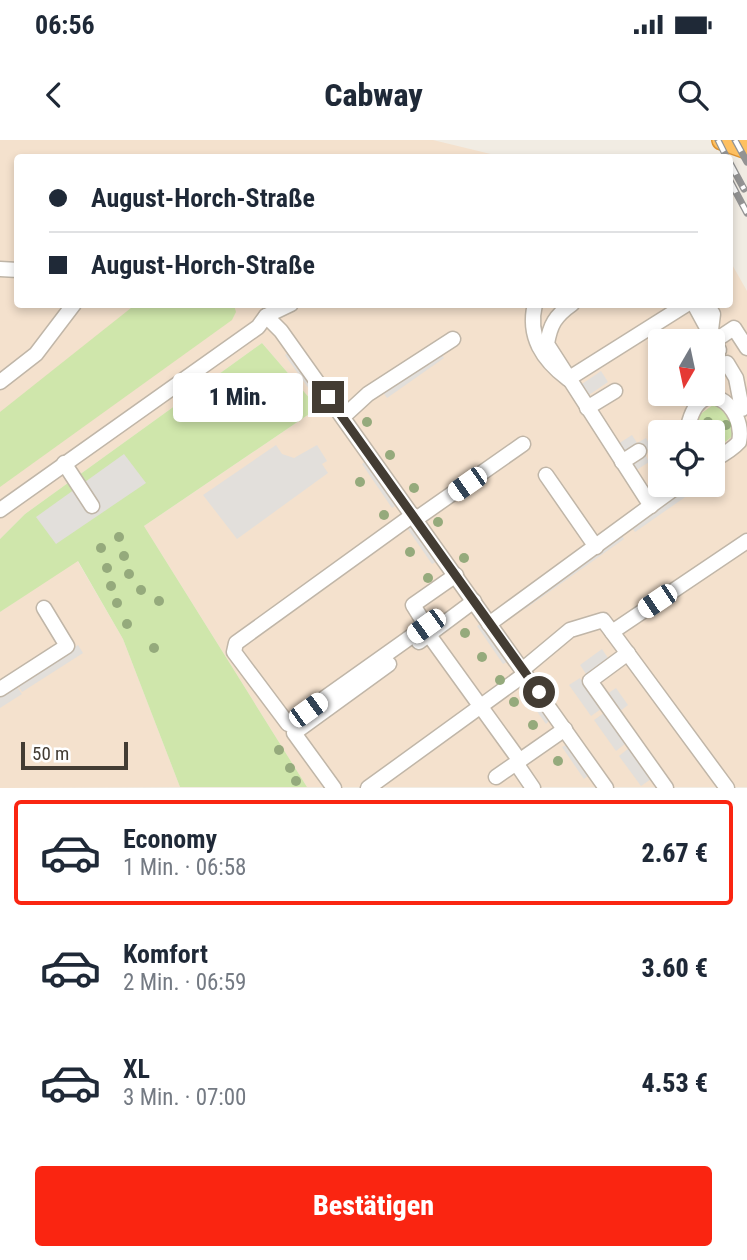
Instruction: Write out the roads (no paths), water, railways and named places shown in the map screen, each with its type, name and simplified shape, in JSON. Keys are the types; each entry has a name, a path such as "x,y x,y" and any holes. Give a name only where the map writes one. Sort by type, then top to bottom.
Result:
{"highway":[{"path":"722,140 747,149"}],"street":[{"path":"0,382 36,354 71,308"},
{"path":"535,308 533,331 538,348 551,367 568,379"},
{"path":"566,308 550,326 547,344 651,506"},
{"path":"568,379 681,308"},
{"path":"696,308 708,329"},
{"path":"709,308 713,314 714,329"},
{"path":"264,310 415,517 606,788"},
{"path":"0,510 258,327 264,310"},
{"path":"725,334 734,328 747,348"},
{"path":"343,417 368,394 453,339"},
{"path":"725,451 739,441 746,421 736,378 727,363"},
{"path":"587,408 615,391"},
{"path":"689,420 697,405 709,397 720,396 734,402 743,410"},
{"path":"334,788 234,652 236,642 523,444"},
{"path":"622,462 639,451"},
{"path":"64,463 92,506"},
{"path":"546,475 596,547"},
{"path":"489,624 663,497"},
{"path":"612,632 747,541"},
{"path":"291,729 426,626 413,604 456,575"},
{"path":"291,729 474,601"},
{"path":"0,689 67,646 44,608"},
{"path":"368,788 524,672 570,630 603,620 727,788"},
{"path":"429,635 481,705 533,788"},
{"path":"628,653 590,681 666,788"},
{"path":"496,777 565,729"}],"railway":[{"path":"718,140 725,154"},
{"path":"735,140 747,162"},
{"path":"733,169 744,189"},
{"path":"733,187 747,213"}]}
